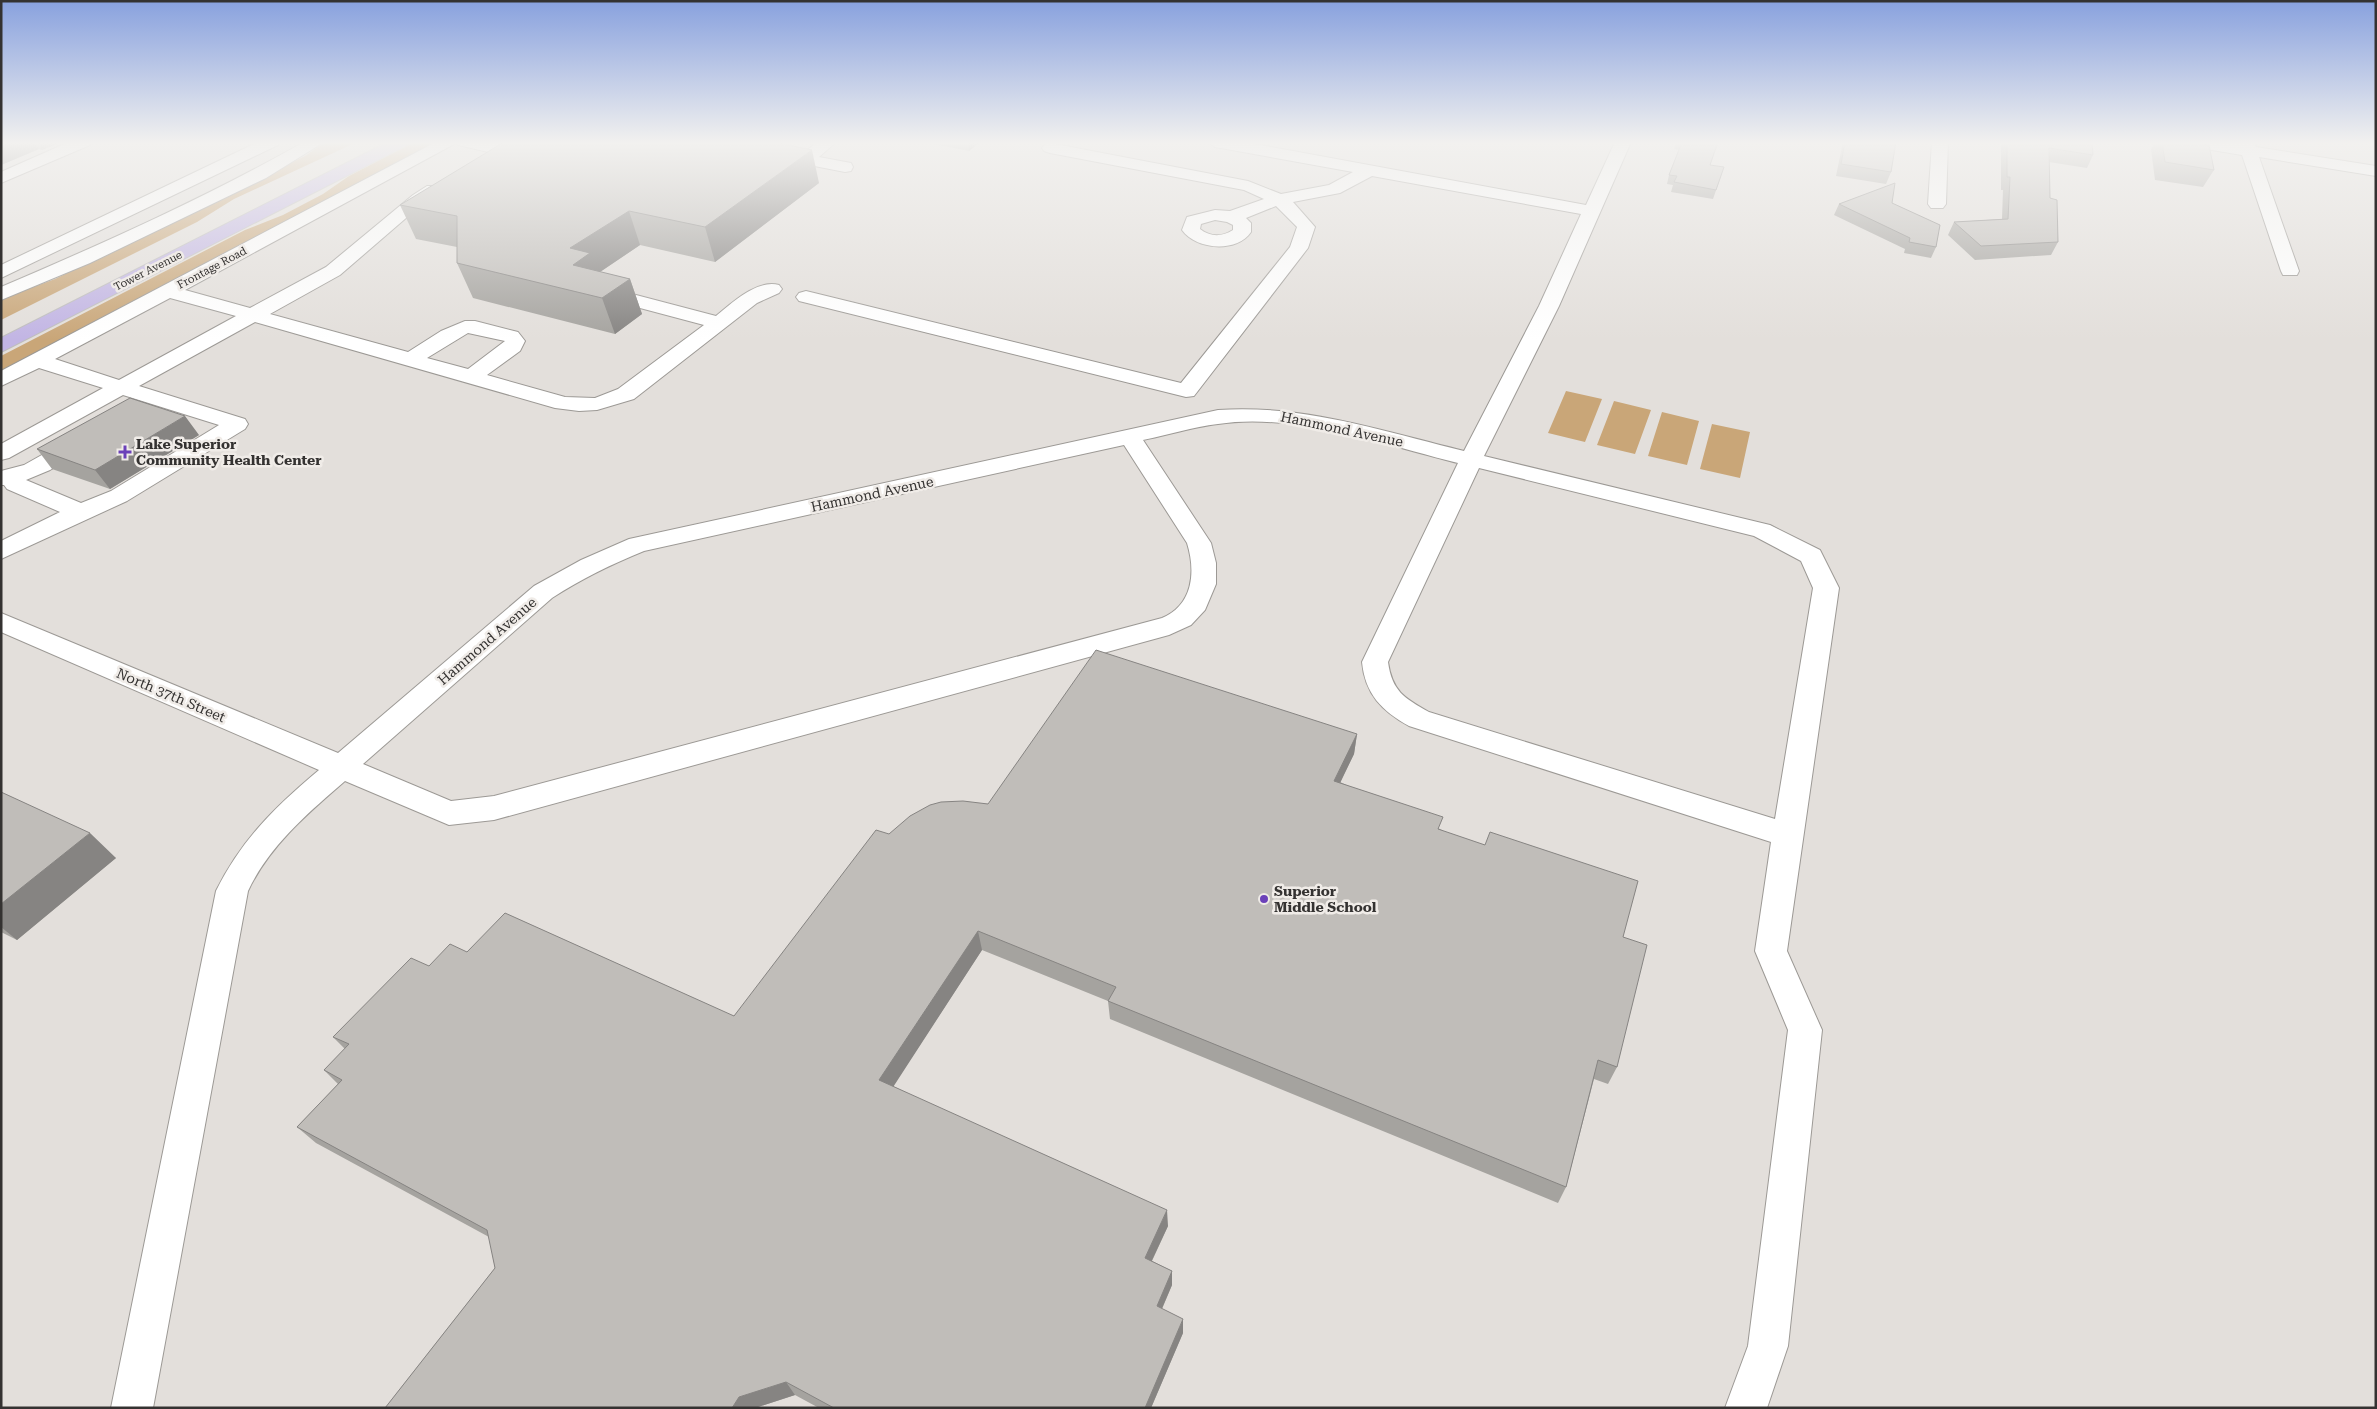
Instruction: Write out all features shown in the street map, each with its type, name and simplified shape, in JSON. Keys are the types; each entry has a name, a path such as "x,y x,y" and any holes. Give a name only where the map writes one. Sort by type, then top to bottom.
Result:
{"main road":[{"name":"Tower Avenue","path":"1,327 237,208"},
{"name":"Tower Avenue","path":"1,346 272,208"}],"street":[{"path":"1,272 135,208"},
{"path":"1,276 9,291 64,268 190,208"},
{"name":"Frontage Road","path":"1,380 325,208"},
{"path":"1,453 333,271 405,208"},
{"path":"1232,217 1256,208"},
{"path":"806,297 1186,391 1299,248 1306,227 1299,215 1288,208"},
{"path":"1574,208 1592,211"},
{"path":"1593,208 1549,306 1472,458 1374,662 1376,676 1385,695 1400,709 1419,719 1787,835"},
{"path":"2267,208 2290,271"},
{"path":"168,291 563,403 580,405 596,404 626,394 756,296 772,289"},
{"path":"617,296 720,323"},
{"path":"410,360 448,335 466,327 475,327 511,336 516,341 513,347 471,377"},
{"path":"1,551 80,512 119,496 237,424 36,360"},
{"path":"132,413 157,398"},
{"name":"Hammond Avenue","path":"132,1408 232,891 247,862 267,836 310,794 543,592 570,574 598,560 638,545 1218,417 1248,414 1277,415 1313,421 1472,458 1762,530 1811,556 1826,588 1787,835 1771,951 1805,1030 1768,1346 1746,1408"},
{"path":"6,478 40,465 99,432"},
{"name":"North 37th Street","path":"1,622 341,768 449,812 494,808 1160,629 1183,618 1196,604 1203,586 1204,556 1199,543 1130,437"},
{"path":"6,478 15,484 80,512"}],"shaded area":[{"path":"200,208 220,208 197,222 1,320 1,299 55,279"},
{"path":"297,208 313,208 1,371 1,356 245,230"},
{"path":"1566,391 1602,399 1585,442 1548,433"},
{"path":"1614,401 1651,410 1635,454 1597,445"},
{"path":"1662,412 1699,421 1687,465 1648,456"},
{"path":"1712,424 1750,432 1740,478 1700,469"}],"building":[{"path":"414,208 732,208 705,227 629,211 570,248 590,253 573,265 630,279 602,298 457,263 457,216"},
{"path":"1847,208 1902,208 1940,225 1936,247 1909,242 1910,238"},
{"path":"2009,208 2057,208 2058,242 1981,246 1954,222 2008,219"},
{"path":"130,398 185,416 95,470 37,449"},
{"path":"1096,650 1357,734 1334,781 1443,817 1438,829 1485,845 1490,832 1638,881 1623,937 1647,945 1617,1067 1598,1060 1566,1187 1108,1001 1116,987 978,931 879,1080 1167,1210 1145,1258 1172,1271 1157,1306 1183,1319 1145,1408 834,1408 786,1382 739,1397 732,1408 385,1408 495,1268 487,1230 297,1127 342,1080 324,1070 349,1044 333,1037 411,958 429,966 450,944 467,952 505,913 734,1016 876,830 889,834 910,816 930,805 941,802 963,801 988,804"},
{"path":"1,792 90,833 1,904"}],"place":[{"name":"Lake Superior Community Health Center","path":"125,452"},
{"name":"Superior Middle School","path":"1264,899"}]}
